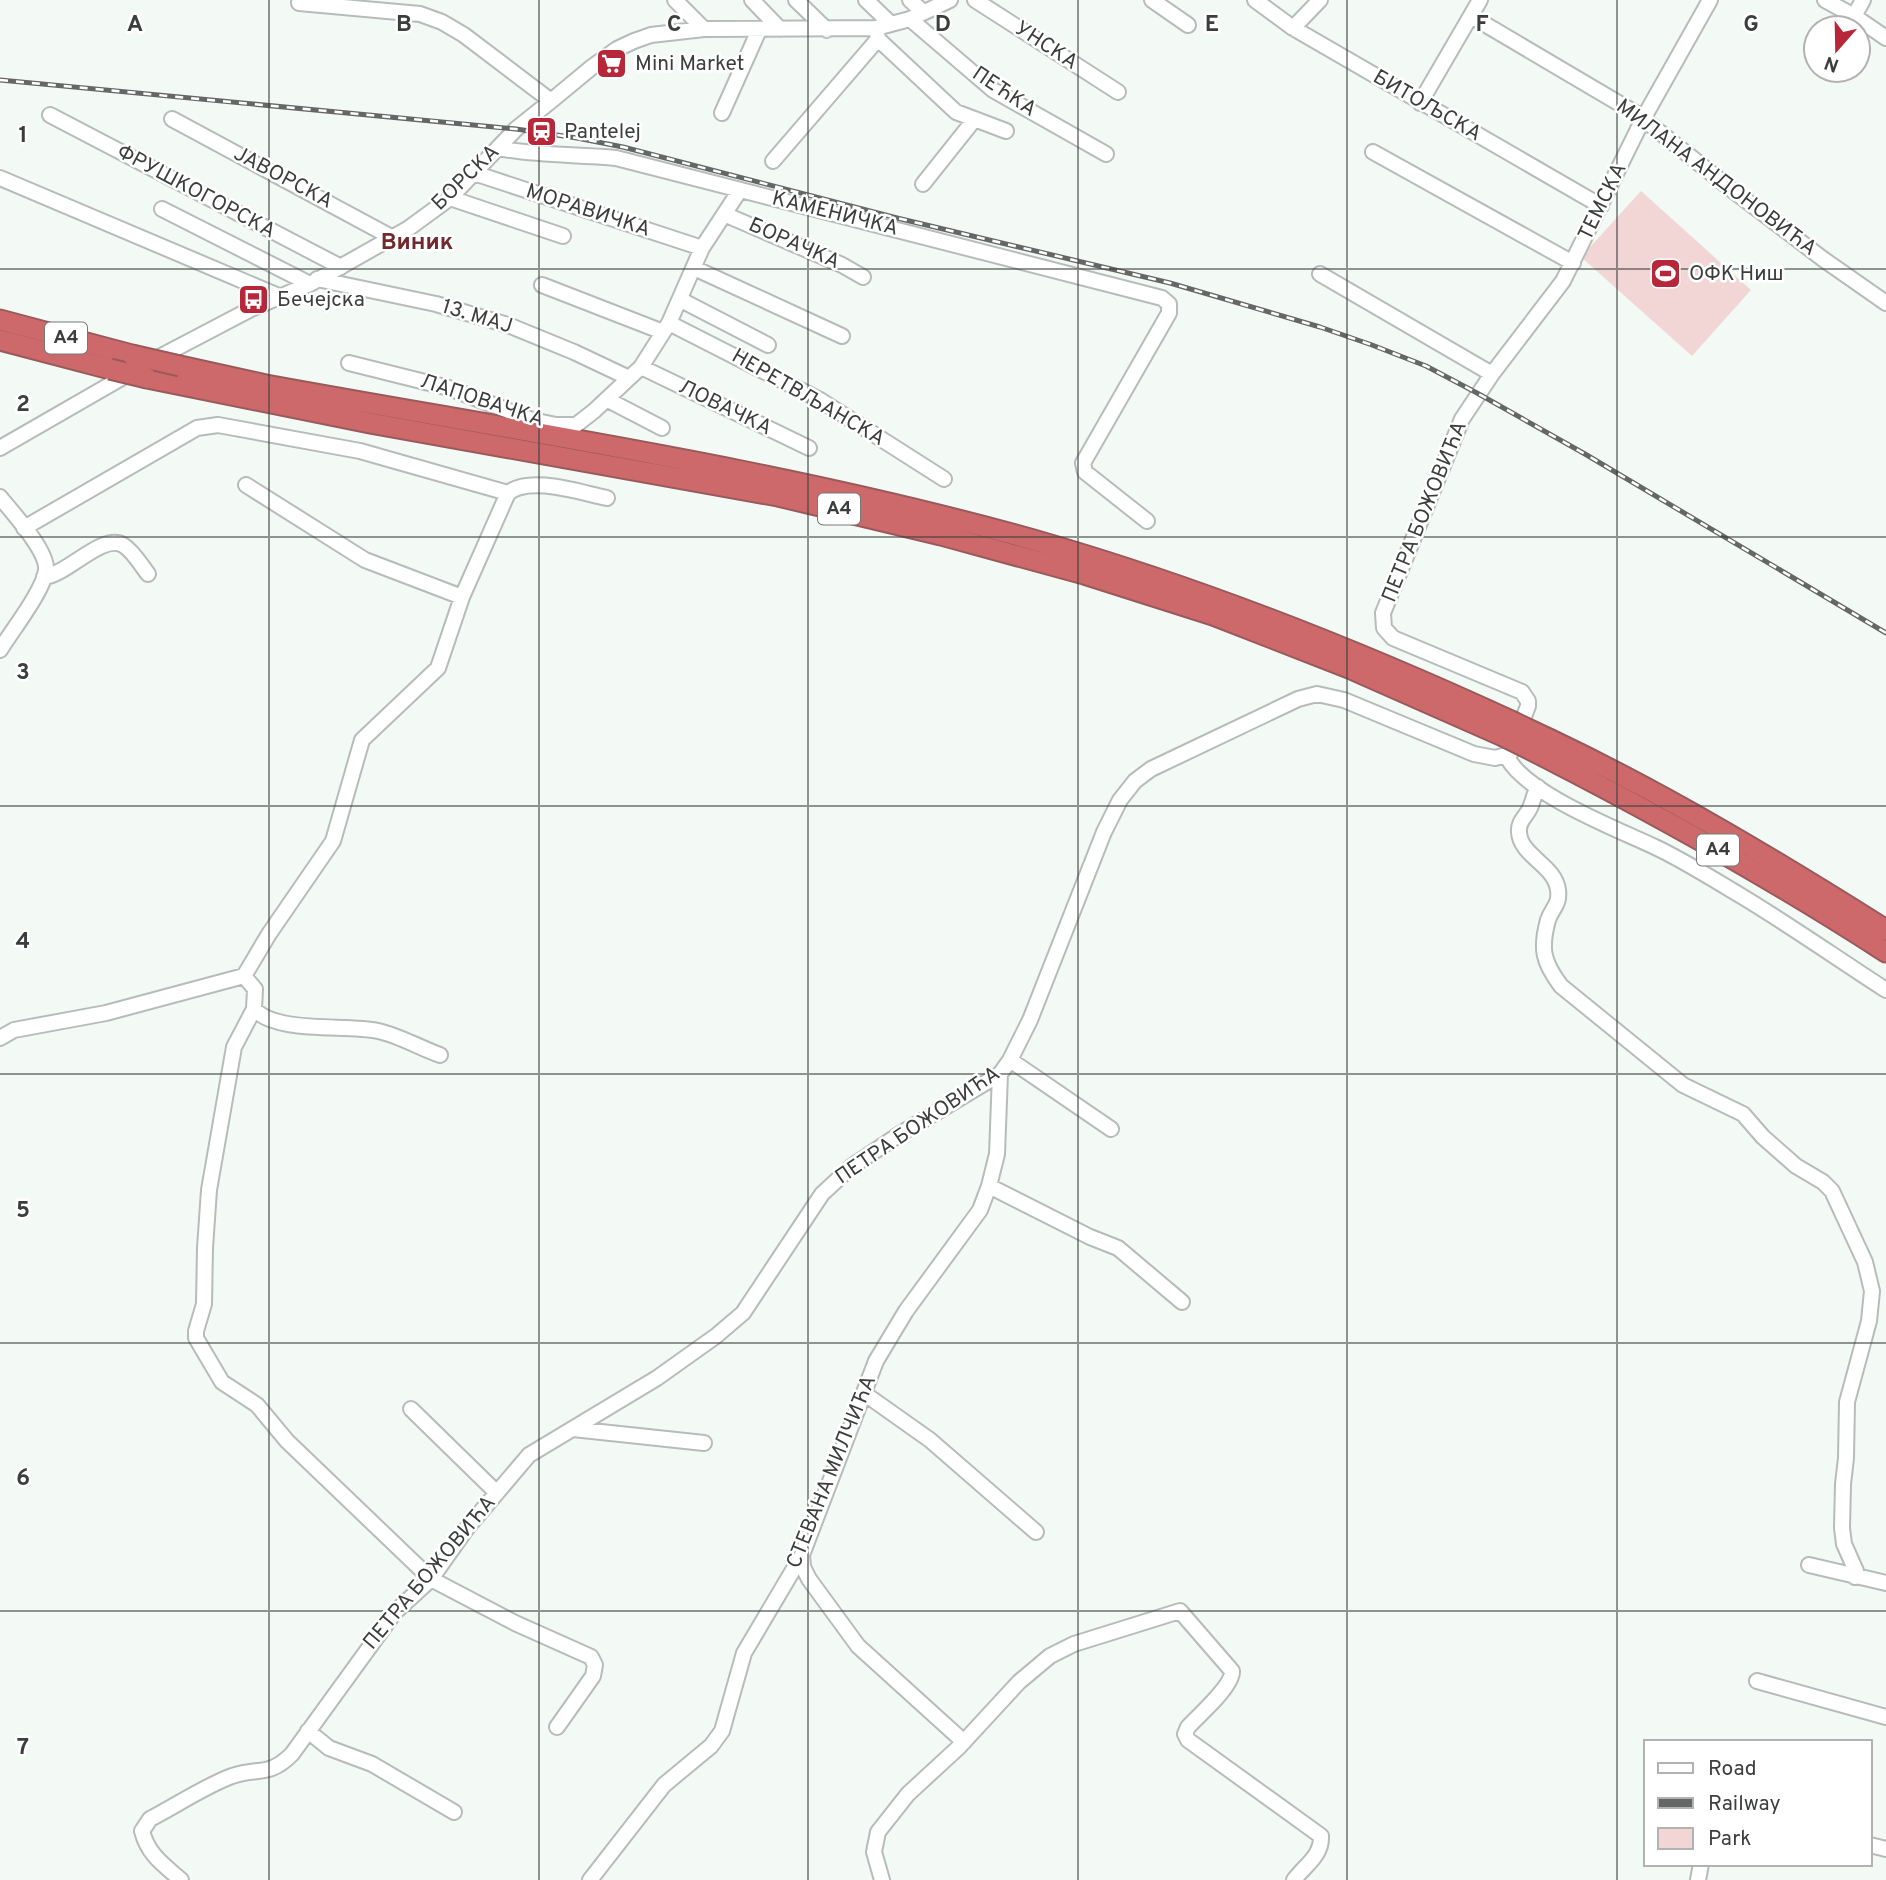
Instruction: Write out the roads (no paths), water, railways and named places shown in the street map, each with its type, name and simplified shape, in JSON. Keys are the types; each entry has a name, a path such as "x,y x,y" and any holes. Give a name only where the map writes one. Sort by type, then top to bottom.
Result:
{"highway":[{"name":"A4","path":"0,320 180,366 392,409 780,480 926,512 1013,534 1156,578 1279,622 1403,672 1548,748 1638,785 1886,930"},
{"name":"A4","path":"0,340 147,378 370,423 778,496 941,535 1084,574 1225,620 1507,728"},
{"name":"A4","path":"1548,748 1634,803 1740,863 1886,952"}],"street":[{"path":"675,0 704,29"},
{"path":"752,0 780,29"},
{"path":"796,0 827,30"},
{"path":"866,0 891,24"},
{"name":"ПЕЋКА","path":"909,0 917,16 993,90 1106,153"},
{"name":"БОРСКА","path":"0,448 178,347 251,309 314,282 393,238 450,198 516,129 617,49 651,35 704,29 827,30 877,34 891,24 917,16 950,0"},
{"name":"УНСКА","path":"975,0 1118,92"},
{"path":"1152,0 1188,25"},
{"name":"БИТОЉСКА","path":"1255,0 1293,28 1601,206"},
{"path":"1293,28 1320,0"},
{"path":"1420,103 1480,0"},
{"name":"ТЕМСКА","path":"1478,393 1563,281 1643,119 1710,0"},
{"path":"1825,0 1850,14"},
{"path":"299,3 420,14 431,18 464,35 551,101"},
{"name":"МИЛАНА АНДОНОВИЋА","path":"1471,16 1637,114 1823,259 1886,303"},
{"path":"723,113 759,30"},
{"path":"773,161 877,34 956,111 1006,131"},
{"name":"ФРУШКОГОРСКА","path":"50,115 341,267"},
{"name":"ЈАВОРСКА","path":"172,119 393,238"},
{"path":"923,184 974,120"},
{"name":"КАМЕНИЧКА","path":"499,148 519,152 616,158 1162,298 1168,303 1169,313 1083,463 1085,472 1147,521"},
{"path":"1373,152 1573,263"},
{"name":"МОРАВИЧКА","path":"474,173 702,248"},
{"path":"0,178 281,297"},
{"name":"ЛАПОВАЧКА","path":"349,363 449,388 524,417 556,425 576,425 608,400 641,367 681,300 702,248 740,190"},
{"path":"450,198 563,236"},
{"name":"13. МАЈ","path":"162,209 314,282 436,304 496,321 629,378"},
{"name":"БОРАЧКА","path":"724,214 842,265 863,277"},
{"path":"694,268 842,336"},
{"path":"1320,274 1492,373"},
{"name":"НЕРЕТВЉАНСКА","path":"542,285 666,327 820,400 944,479"},
{"path":"681,300 768,345"},
{"name":"ЛОВАЧКА","path":"641,367 809,448"},
{"name":"ПЕТРА БОЖОВИЋА","path":"181,1880 164,1868 152,1854 142,1831 150,1819 230,1777 276,1768 292,1754 395,1612 431,1579 467,1528 529,1455 657,1378 716,1336 743,1313 822,1194 851,1167 1000,1074 1030,1020 1104,832 1120,800 1135,781 1151,769 1298,699 1317,694 1344,699 1474,754 1507,757 1513,750 1527,710 1527,697 1513,686 1393,638 1384,628 1382,621 1462,419 1478,393"},
{"path":"608,400 662,428"},
{"path":"24,528 197,428 207,425 360,451 508,493"},
{"path":"246,485 365,560 462,597"},
{"path":"0,1038 14,1030 106,1013 244,976 333,841 362,740 438,668 462,597 508,493 522,485 607,498"},
{"path":"0,497 41,552 47,568 40,587 0,650"},
{"path":"44,577 57,573 97,548 111,543 126,547 148,574"},
{"path":"1507,757 1515,770 1538,788 1612,829 1656,847 1744,898 1886,990"},
{"path":"1538,788 1521,821 1519,833 1525,847 1553,876 1558,889 1558,905 1549,918 1543,957 1549,971 1561,986 1684,1085 1744,1114 1763,1137 1796,1166 1823,1182 1832,1191 1865,1262 1872,1291 1869,1321 1847,1402 1843,1484 1844,1544 1856,1571 1855,1577"},
{"path":"244,976 255,989 254,1009 234,1047 209,1190 205,1304 196,1338 222,1382 257,1405 287,1441 431,1579 594,1660 593,1676 557,1727"},
{"path":"254,1009 264,1016 298,1026 378,1031 440,1055"},
{"path":"1010,1060 1111,1129"},
{"name":"СТЕВАНА МИЛЧИЋА","path":"590,1880 613,1847 664,1785 711,1746 722,1731 744,1653 802,1555 876,1361 906,1311 980,1210 997,1154 1000,1074"},
{"path":"989,1186 1090,1237 1118,1248 1182,1302"},
{"path":"865,1394 930,1440 1036,1532"},
{"path":"411,1409 497,1493"},
{"path":"573,1429 704,1443"},
{"path":"802,1555 803,1567 809,1579 858,1646 964,1742"},
{"path":"1809,1565 1886,1583"},
{"path":"882,1880 874,1852 878,1832 908,1794 964,1742 1020,1682 1049,1656 1074,1644 1180,1611 1232,1671 1232,1677 1226,1686 1188,1727 1185,1734 1188,1740 1321,1836 1322,1847 1318,1854 1294,1880"},
{"path":"1756,1681 1886,1717"},
{"path":"308,1731 329,1748 372,1764 454,1812"}],"railway":[{"path":"0,80 516,129 577,138 623,147 897,218 1170,283 1320,327 1426,366 1585,454 1886,633"}],"place":[{"name":"Mini Market","path":"612,64"},
{"name":"Pantelej","path":"541,132"},
{"name":"ОФК Ниш","path":"1666,274"},
{"name":"Бечејска","path":"254,300"}],"district":[{"name":"Виник","path":"417,243"}]}
